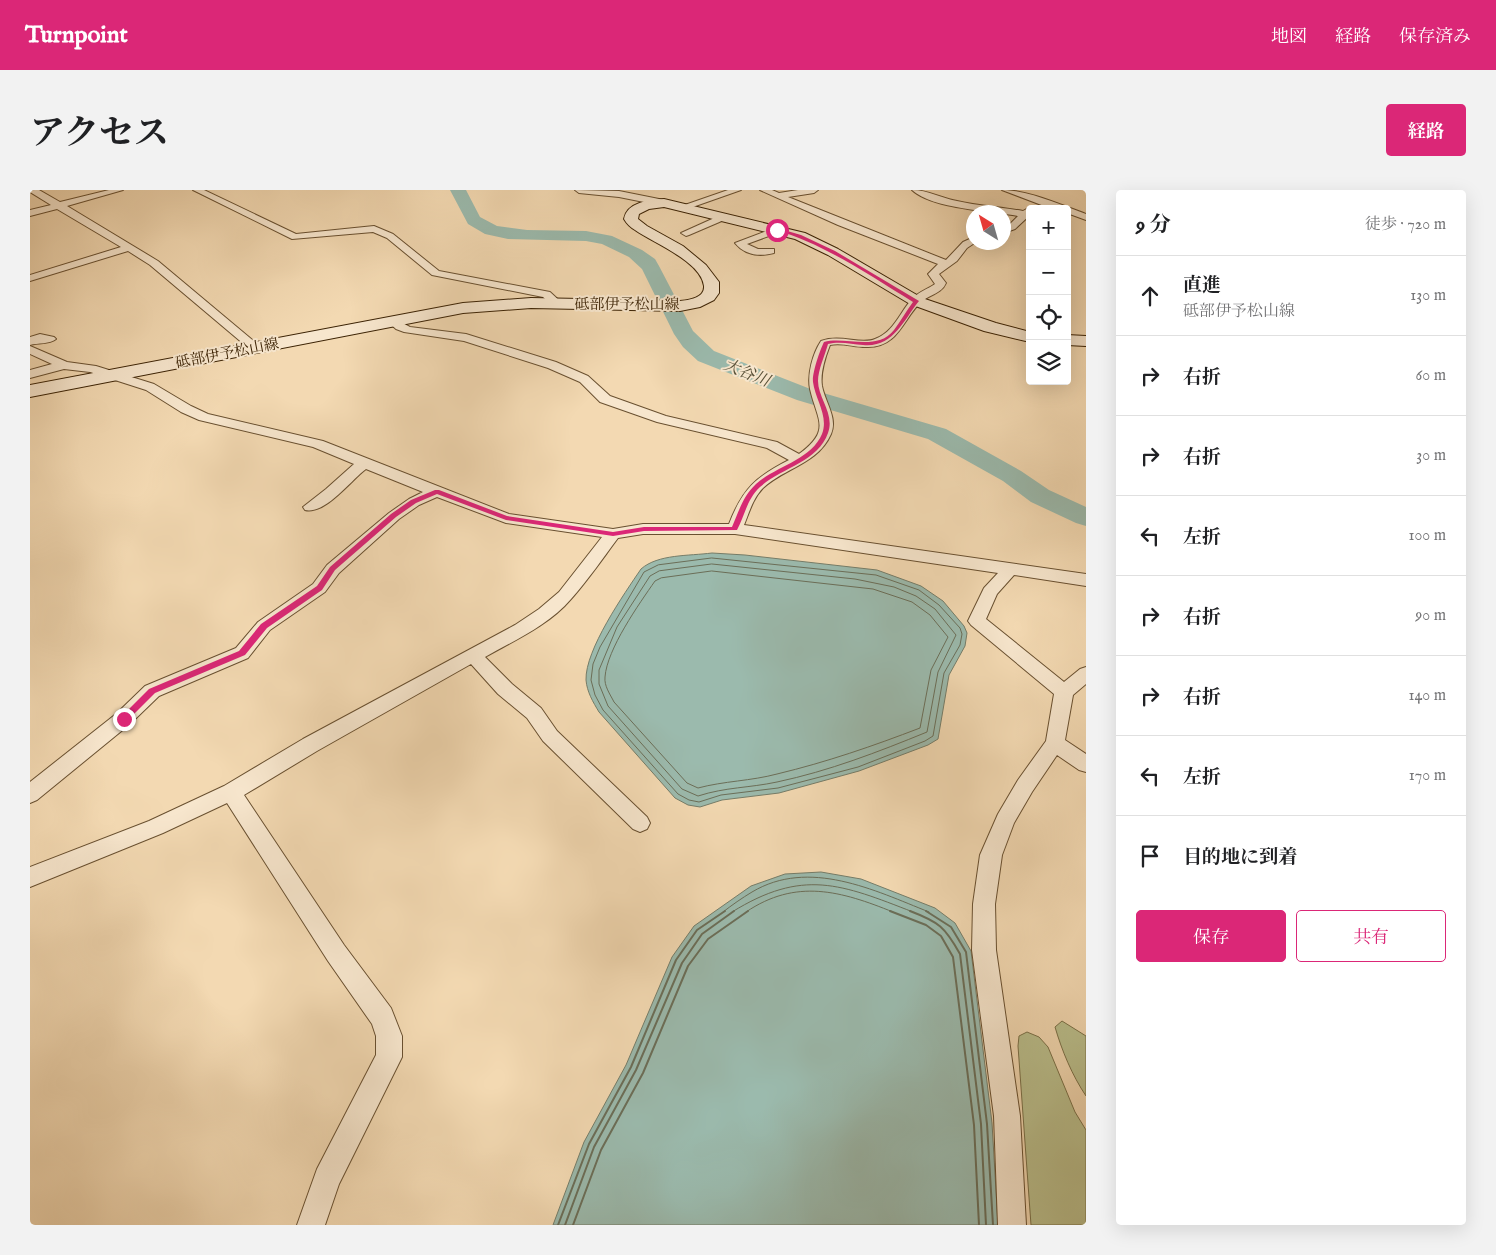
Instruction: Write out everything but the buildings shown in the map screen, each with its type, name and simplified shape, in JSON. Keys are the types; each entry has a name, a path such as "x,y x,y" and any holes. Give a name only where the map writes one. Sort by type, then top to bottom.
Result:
{"main road":[{"name":"砥部伊予松山線","path":"30,391 393,321 486,305 680,306 698,302 710,295 711,282 689,257 664,240 638,226 631,219 634,210 647,205 664,203 783,227 834,252 916,301 990,327 1026,336"},
{"path":"1071,340 1086,341"}],"street":[{"path":"33,190 154,263 256,348"},
{"path":"30,213 119,190"},
{"path":"197,190 295,237 362,229 378,230 410,250 436,273 473,282 546,294 557,304"},
{"path":"579,190 619,194 664,203"},
{"path":"684,207 737,190"},
{"path":"764,190 809,210 945,263"},
{"path":"778,196 814,190"},
{"path":"916,190 927,196 951,203 1026,211"},
{"path":"1006,190 1049,204"},
{"path":"809,210 823,204"},
{"path":"1071,211 1086,217"},
{"path":"686,233 720,213"},
{"path":"1011,227 1026,213"},
{"path":"770,251 756,252 742,246 740,243 783,227"},
{"path":"735,529 747,497 759,484 800,460 817,446 825,434 827,425 815,381 825,343 834,341 871,344 895,333 903,318 916,301 940,286 941,284 932,274 953,259 961,247 966,244"},
{"path":"30,278 128,248"},
{"path":"393,321 400,327 408,330 466,338 552,365 584,380 605,399 616,404 662,419 772,445 800,460"},
{"path":"30,341 40,338 50,339"},
{"path":"30,350 64,365 92,369 150,387 186,409 204,417 318,444 506,518 613,534 644,529 735,529 1086,580"},
{"path":"30,374 64,365"},
{"path":"310,507 323,501 350,473 364,463"},
{"path":"30,794 96,739 124,719 152,691 242,653 264,626 319,588 333,568 394,516 414,502 437,492"},
{"path":"30,877 156,827 231,792 310,744 521,629 545,613 565,596 613,534"},
{"path":"1010,569 990,592 977,620 1064,692"},
{"path":"473,655 505,689 534,713 550,736 640,823"},
{"path":"1012,1225 1007,1116 984,950 984,904 991,855 1005,820 1025,786 1055,743 1064,692 1086,674"},
{"path":"1055,743 1086,764"},
{"path":"231,792 336,953 382,1017 389,1036 389,1057 327,1179 311,1225"}],"green space":[{"path":"1062,1021 1086,1036 1086,1096 1064,1054 1055,1027"},
{"path":"1027,1032 1039,1037 1048,1047 1075,1112 1086,1130 1086,1225 1031,1225 1018,1046 1019,1036"}],"water":[{"path":"712,553 877,570 921,586 943,601 964,626 967,633 965,646 949,675 938,739 928,745 859,771 779,793 722,800 700,807 688,805 675,798 599,712 588,689 586,680 587,668 598,638 641,569 648,564 665,558"},
{"path":"821,872 861,879 935,908 955,923 971,951 992,1123 998,1225 553,1225 584,1142 626,1065 672,957 694,926 751,886 785,874"}],"waterway":[{"name":"大谷川","path":"458,190 474,220 491,230 508,234 586,236 605,239 636,253 652,269 685,334 698,350 706,356 805,395 937,434 1012,476 1040,496 1086,517"}],"route":[{"path":"124,719 152,691 174,680 242,653 264,626 319,588 328,578 333,568 394,516 414,502 437,492 506,518 613,534 644,529 735,529 747,497 759,484 800,460 817,446 825,434 826,416 815,381 825,343 834,341 871,344 881,341 895,333 903,318 916,301 834,252 790,232 777,230"}]}
